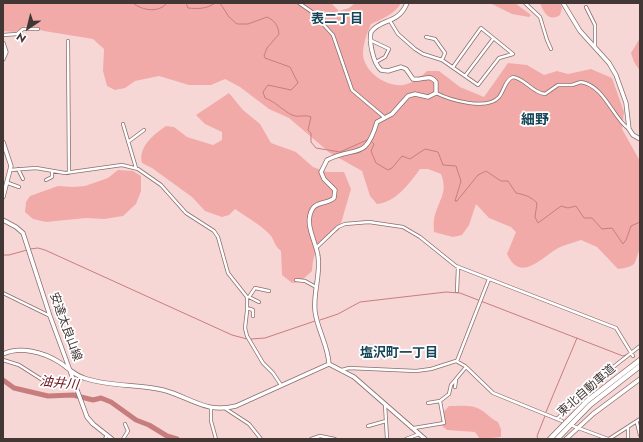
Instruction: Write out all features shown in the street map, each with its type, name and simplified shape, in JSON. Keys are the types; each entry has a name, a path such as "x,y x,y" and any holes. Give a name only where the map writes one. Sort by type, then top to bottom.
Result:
{"highway":[{"name":"東北自動車道","path":"550,439 587,401 640,360"},
{"name":"東北自動車道","path":"557,439 590,404 640,366"}],"street":[{"path":"299,3 312,12 333,35 352,90 384,117"},
{"path":"407,3 399,15 372,30 370,40 376,62 380,69 388,71 397,66 403,67 410,77 415,80 427,77 432,78 436,82 436,93"},
{"path":"525,3 540,17 551,49"},
{"path":"563,3 580,31 609,63 616,75 626,103 629,129"},
{"path":"586,7 595,25 595,48"},
{"path":"390,21 398,34 408,44 423,54 442,60 478,85 499,58 513,54 481,28 453,67"},
{"path":"3,35 17,34 23,29 38,29"},
{"path":"426,37 435,39 445,53 442,60"},
{"path":"465,76 493,39"},
{"path":"370,40 389,49 385,57 376,62"},
{"path":"68,41 69,173"},
{"path":"3,43 6,52 3,59"},
{"path":"436,93 456,102 488,103 498,98 507,82 513,77 521,80 536,92 545,94 558,85 572,85 581,82 592,87 605,99 624,126 629,129 633,135 640,139"},
{"path":"329,364 328,354 315,312 319,265 316,248 310,231 312,212 316,205 331,201 335,194 333,186 322,176 324,162 331,158 365,148 370,142 377,122 392,114 408,96 415,94 428,97 436,93"},
{"path":"123,124 136,168"},
{"path":"128,143 144,130"},
{"path":"3,142 8,154 10,170 8,183 3,197"},
{"path":"10,170 41,168 52,172 69,173 122,165 136,168 164,187 188,215 215,232 220,242 228,272 248,297 259,302"},
{"path":"18,169 23,179"},
{"path":"46,180 52,177 52,172"},
{"path":"8,183 19,187"},
{"name":"安達太良山線","path":"3,220 22,231 81,403 90,421 106,437 112,439"},
{"path":"316,248 342,225 369,222 403,227 415,233 452,264 458,267 616,328 628,354 633,356"},
{"path":"457,290 458,267"},
{"path":"457,361 489,279"},
{"path":"296,280 305,281 317,287"},
{"path":"269,291 256,288 248,297 245,328 249,341 263,363 274,373 281,385"},
{"path":"3,293 50,316"},
{"path":"247,308 253,310 253,316"},
{"path":"557,419 570,404 628,354 640,346"},
{"path":"3,354 19,350 43,354 58,361 83,378 95,382 163,390 211,408 226,409 329,364 354,377 420,433 425,439"},
{"path":"3,360 19,365 41,379 74,382"},
{"path":"342,370 354,368 416,372 457,361 466,367 493,393 562,421"},
{"path":"428,403 440,401 449,394 451,385 466,367"},
{"path":"455,387 456,379"},
{"path":"566,439 576,427 604,404 640,379"},
{"path":"414,428 444,423 440,401"},
{"path":"385,404 387,439"},
{"path":"211,408 211,421 216,439"},
{"path":"226,409 249,424 261,439"},
{"path":"576,427 609,439 638,422 640,419"},
{"path":"368,426 386,421"},
{"path":"638,422 640,435"},
{"path":"123,439 128,431 125,424"},
{"path":"628,428 628,439"},
{"path":"406,439 420,433"},
{"path":"311,439 316,437 335,439"},
{"path":"316,437 321,439"}],"shaded area":[{"path":"3,3 331,3 339,11 349,8 355,3 401,3 392,13 371,24 364,46 364,61 367,67 377,77 390,84 407,84 416,80 427,71 439,71 460,87 484,97 508,63 527,65 544,75 557,71 568,74 591,69 612,78 624,112 622,129 640,161 640,249 636,261 629,267 618,269 597,247 581,240 558,248 530,266 524,268 518,267 512,262 507,254 516,232 511,227 489,218 476,204 469,225 462,235 453,237 434,232 435,213 442,197 444,187 441,174 428,169 420,169 407,186 396,196 384,203 377,204 370,196 362,171 330,153 289,118 269,109 240,87 225,79 211,85 189,85 159,76 135,81 125,88 115,90 107,86 103,71 104,49 93,39 44,31 26,26 15,32 3,31"},
{"path":"490,3 515,3 531,15 529,17 512,14"},
{"path":"540,3 560,3 562,8 560,15 550,17 545,13"},
{"path":"640,38 640,71 634,62 631,53"},
{"path":"229,93 243,110 260,124 271,143 296,152 313,167 327,172 344,172 351,189 339,230 322,242 319,246 314,256 312,271 300,282 292,283 282,275 281,251 271,236 259,225 235,209 229,215 222,217 205,211 192,197 152,168 142,163 141,157 144,147 156,133 166,126 174,127 187,137 213,145 222,140 222,132 205,124 196,115"},
{"path":"118,170 133,171 141,176 141,191 136,204 123,216 104,219 86,218 46,222 33,219 25,212 26,202 30,196 58,186 85,186 108,178"},
{"path":"449,406 470,406 478,408 498,422 501,429 501,437 480,439 475,432 447,430 441,425 441,415"}],"waterway":[{"path":"133,3 141,8 151,10 160,8 167,3"},
{"path":"186,3 188,8 202,8 215,3"},
{"path":"220,3 229,17 237,24 248,24 267,17 276,24 279,34 267,48 264,56 265,58 290,67 298,83 291,90 268,85 263,92 265,98 292,115 311,117 308,130 311,133 311,142 316,148 340,152 367,140"},
{"path":"372,142 374,144 371,151 376,163 388,170 392,168 402,156 410,159 425,149 438,152 443,165 456,166 461,181 455,201 457,201 478,175 486,171 501,181 508,181 516,193 527,196 537,203 535,217 538,223 561,206 568,208 576,206 584,218 592,218 602,229 612,228 623,244 631,226 640,222"},
{"path":"30,249 38,248 45,250 232,335 247,339"},
{"path":"3,255 9,255 27,250"},
{"path":"320,320 338,314 360,302 446,292 460,293 623,356 626,355"},
{"path":"251,339 265,338 315,321"},
{"path":"546,412 577,338"},
{"name":"油井川","path":"3,380 14,388 48,396 73,395 93,400 101,398 111,402 136,420 149,425 167,436 177,439"},
{"path":"538,439 537,436 545,416"}],"district":[{"name":"表二丁目","path":"337,20"},
{"name":"細野","path":"535,121"},
{"name":"塩沢町一丁目","path":"399,354"}]}
